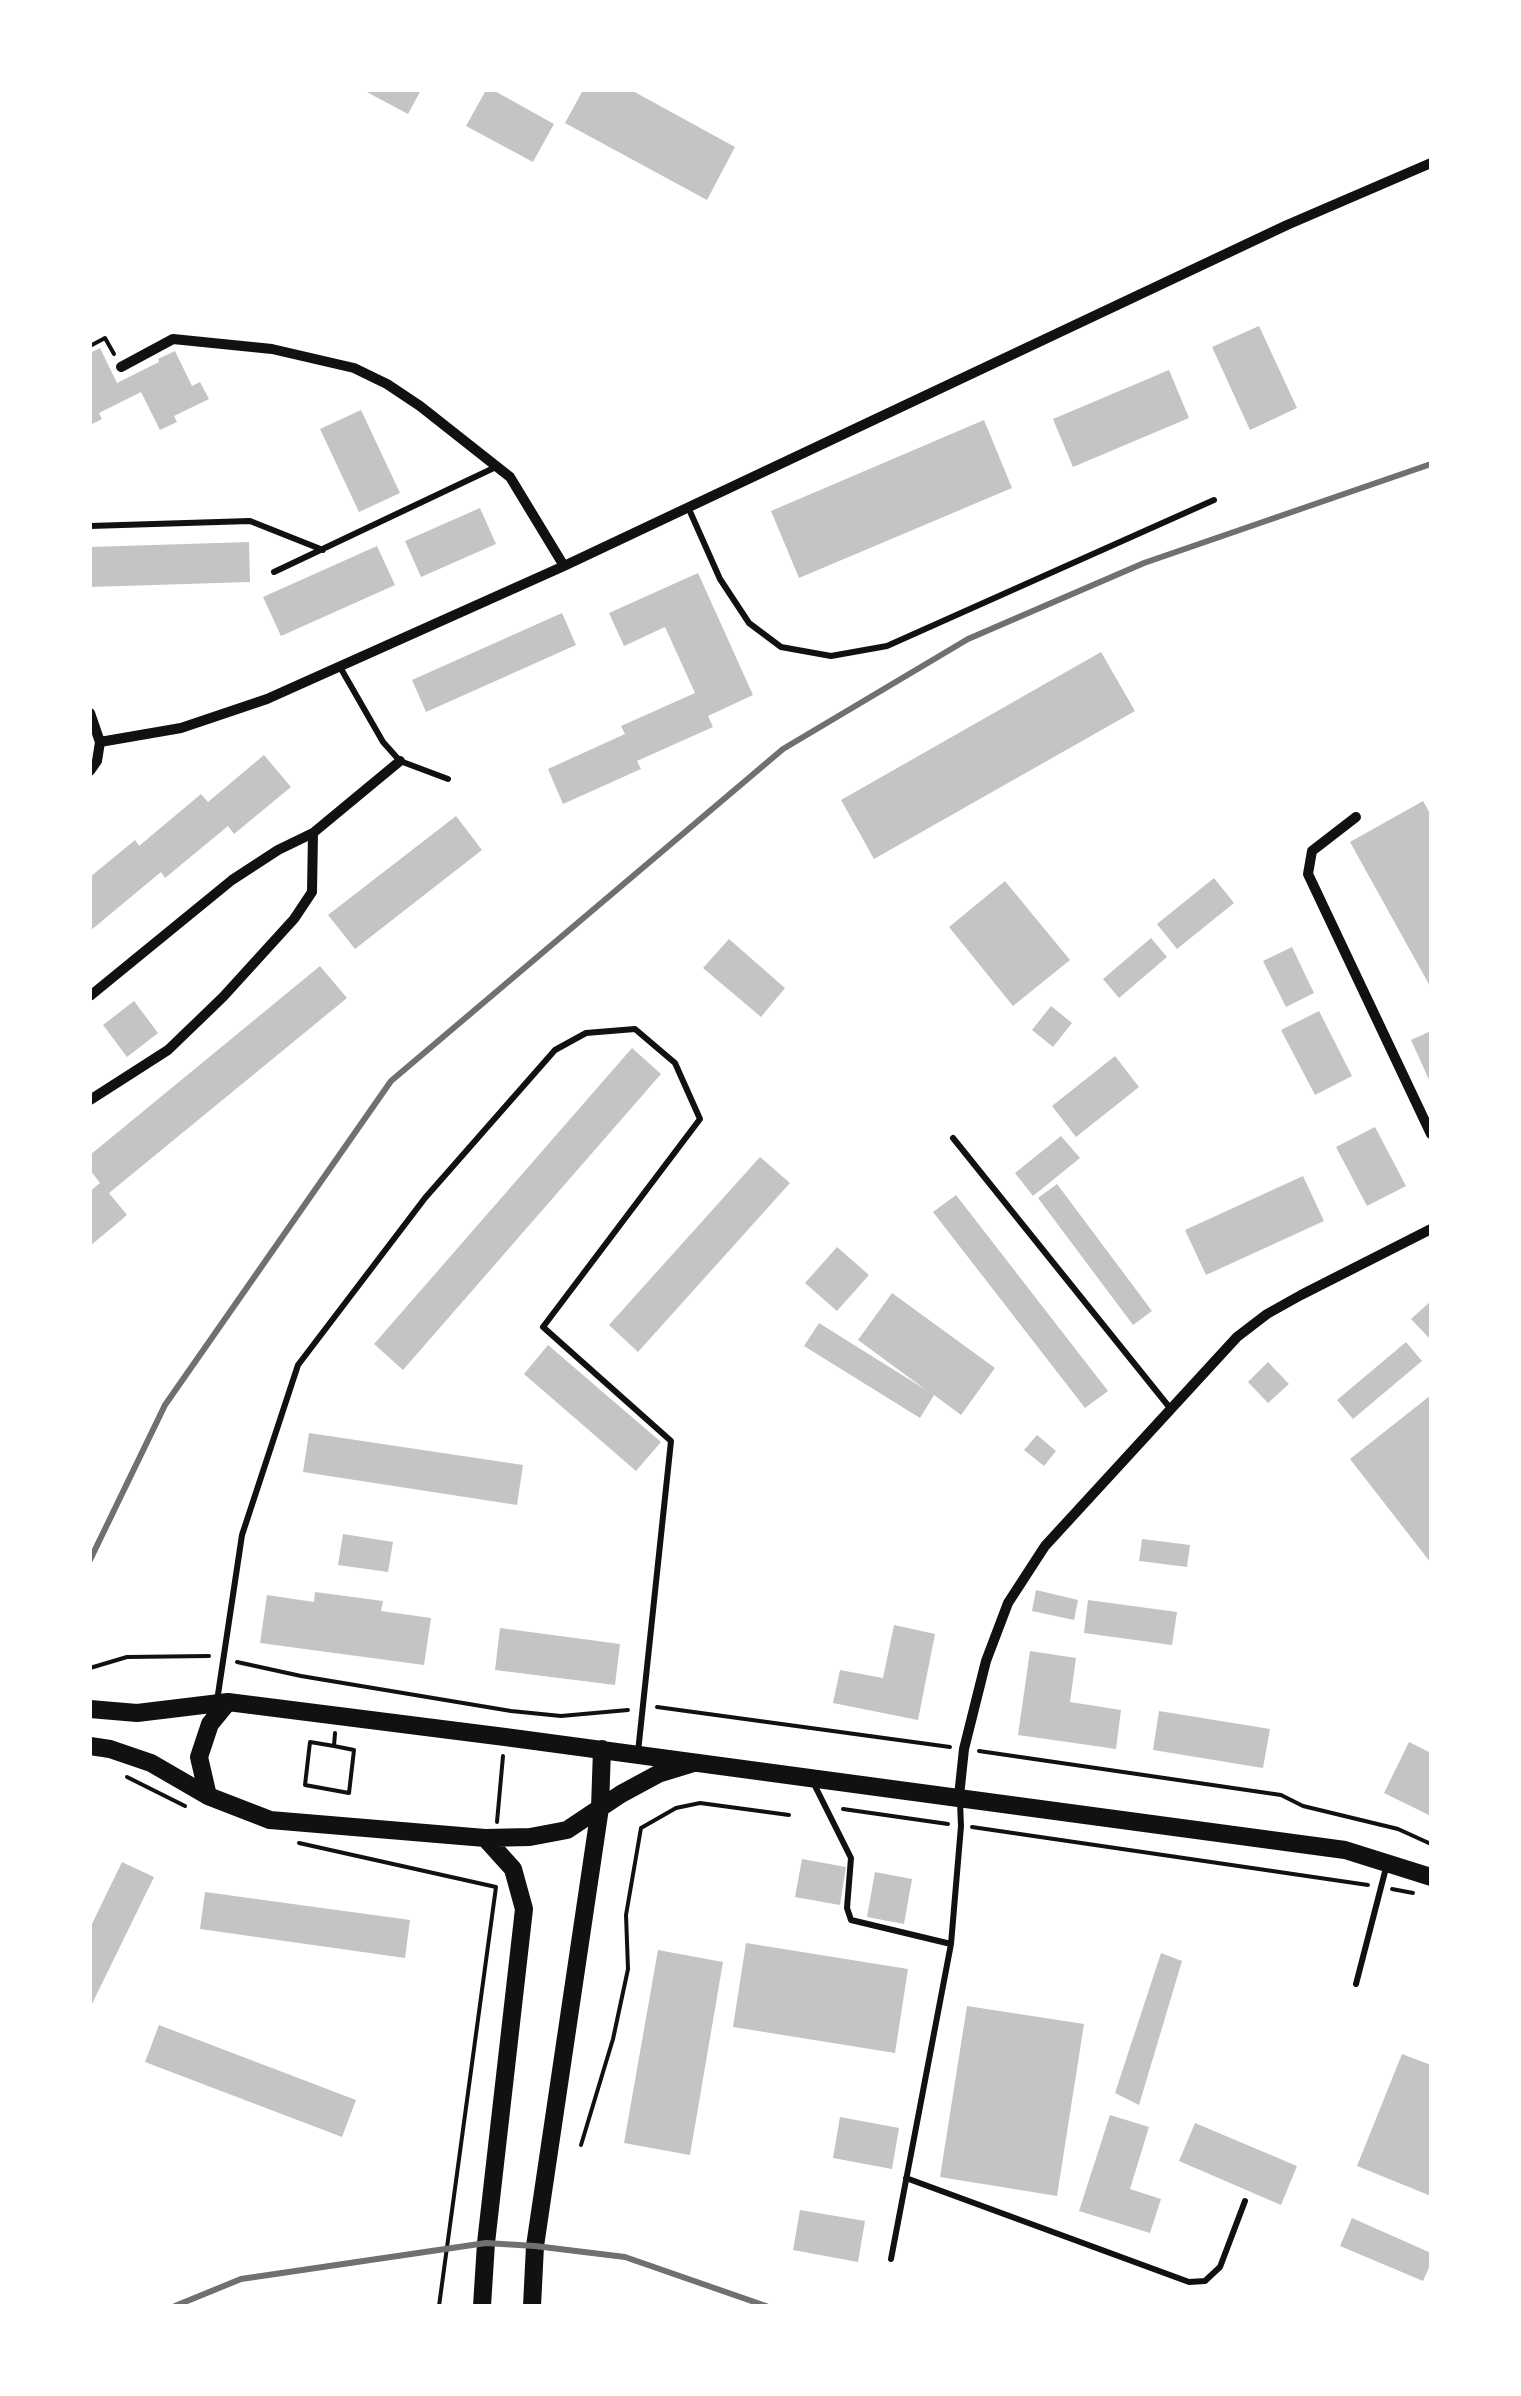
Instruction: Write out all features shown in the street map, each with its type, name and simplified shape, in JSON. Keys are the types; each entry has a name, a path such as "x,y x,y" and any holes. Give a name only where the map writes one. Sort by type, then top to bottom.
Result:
{"main road":[{"path":"208,1796 199,1757 222,1703"},
{"path":"90,1710 137,1713 222,1703 638,1753 1345,1850 1431,1877"},
{"path":"90,1746 130,1755 185,1780 208,1796 270,1820 490,1838 530,1838 567,1830 658,1774 699,1762"},
{"path":"532,2306 535,2246 600,1808 602,1749"},
{"path":"482,2306 524,1909 513,1870 490,1838"}],"street":[{"path":"100,742 181,728 267,700 564,566 1287,225 1431,163"},
{"path":"121,367 174,339 272,349 354,368 387,384 498,466 524,496 564,566"},
{"path":"90,713 100,742 90,770"},
{"path":"90,996 232,880 313,832 400,762"},
{"path":"1356,816 1312,850 1308,874 1431,1134"},
{"path":"90,1100 168,1050 294,919 312,892 313,832"},
{"path":"959,1796 964,1749 986,1660 1023,1576 1045,1546 1236,1336 1267,1314 1431,1230"}],"lane":[{"path":"274,572 498,466"},
{"path":"687,506 720,579 749,624 782,647 831,656 887,646 1214,500"},
{"path":"90,526 250,521 322,550"},
{"path":"340,668 383,742 400,762 448,779"},
{"path":"222,1703 223,1659 242,1536 298,1365 424,1198 555,1050 586,1033 634,1028 676,1063 700,1119 543,1327 671,1441 638,1753"},
{"path":"953,1138 1170,1408"},
{"path":"810,1776 851,1858 847,1908 851,1920 951,1944"},
{"path":"892,2259 951,1944 962,1826 959,1796"},
{"path":"1356,1984 1387,1862"},
{"path":"906,2178 1189,2282 1205,2281 1220,2268 1245,2201"}],"path":[{"path":"90,346 105,338 121,367"},
{"path":"90,1668 127,1657 203,1654 302,1676 512,1712 561,1716 667,1707 1282,1794 1303,1806 1398,1830 1431,1844"},
{"path":"334,1746 336,1728"},
{"path":"490,1838 505,1737"},
{"path":"310,1742 334,1746 354,1750 349,1793 304,1785 310,1742"},
{"path":"581,2145 613,2039 628,1969 626,1916 640,1828 676,1808 700,1804 789,1815"},
{"path":"838,1808 1138,1849 1420,1894"},
{"path":"315,1848 496,1887 439,2306"}],"building":[{"path":"363,90 421,90 408,114"},
{"path":"486,90 493,90 554,124 533,162 466,126"},
{"path":"583,90 631,90 735,147 707,200 565,123"},
{"path":"1259,326 1297,408 1250,430 1212,347"},
{"path":"100,348 117,383 175,351 192,386 200,382 209,399 174,416 177,422 160,430 141,392 99,413 102,419 90,425 90,353"},
{"path":"1169,370 1189,418 1073,467 1053,419"},
{"path":"361,410 400,493 359,512 320,429"},
{"path":"984,420 1012,488 799,578 771,511"},
{"path":"480,508 496,544 421,577 405,541"},
{"path":"249,542 250,582 90,587 90,547"},
{"path":"377,546 395,585 281,636 263,597"},
{"path":"698,573 753,695 708,716 713,727 637,761 641,769 563,804 548,769 625,734 621,726 695,693 665,627 624,646 609,613"},
{"path":"562,613 576,645 426,712 412,680"},
{"path":"1101,652 1135,711 874,859 841,800"},
{"path":"264,755 291,787 234,834 228,826 165,878 161,872 90,931 90,877 135,840 139,846 201,794 208,802"},
{"path":"1423,801 1431,815 1431,988 1350,842"},
{"path":"456,816 482,850 355,949 328,915"},
{"path":"1214,878 1234,903 1177,949 1157,924"},
{"path":"1005,881 1070,960 1013,1006 949,927"},
{"path":"1151,938 1167,957 1119,998 1103,979"},
{"path":"729,939 785,988 761,1017 703,968"},
{"path":"1292,947 1314,993 1286,1007 1263,961"},
{"path":"320,966 347,998 109,1193 127,1215 90,1246 90,1191 100,1183 90,1170 90,1155"},
{"path":"134,1001 158,1033 127,1057 103,1025"},
{"path":"1051,1006 1072,1023 1053,1047 1032,1030"},
{"path":"1319,1011 1352,1076 1315,1095 1281,1030"},
{"path":"1431,1031 1431,1084 1411,1040"},
{"path":"632,1048 661,1074 403,1370 374,1344"},
{"path":"1115,1056 1139,1087 1076,1137 1052,1106"},
{"path":"1375,1127 1406,1186 1367,1206 1336,1147"},
{"path":"1061,1136 1080,1158 1033,1196 1015,1173"},
{"path":"760,1157 790,1183 638,1352 609,1325"},
{"path":"1303,1176 1324,1221 1206,1275 1185,1230"},
{"path":"1057,1184 1152,1311 1133,1325 1038,1198"},
{"path":"956,1195 1108,1391 1085,1408 933,1212"},
{"path":"837,1247 869,1275 837,1311 805,1283"},
{"path":"892,1293 995,1368 961,1415 934,1395 920,1418 804,1346 819,1323 926,1390 858,1340"},
{"path":"1431,1301 1431,1340 1411,1319"},
{"path":"1406,1342 1422,1361 1353,1419 1337,1400"},
{"path":"548,1345 661,1442 636,1471 524,1374"},
{"path":"1268,1362 1289,1384 1268,1403 1248,1382"},
{"path":"1431,1395 1431,1563 1350,1459"},
{"path":"309,1433 523,1465 517,1505 303,1472"},
{"path":"1037,1435 1056,1451 1044,1466 1024,1450"},
{"path":"343,1534 393,1542 388,1572 338,1565"},
{"path":"1142,1539 1190,1545 1187,1567 1139,1561"},
{"path":"1036,1590 1078,1600 1074,1620 1032,1611"},
{"path":"315,1592 383,1601 381,1611 431,1618 424,1665 260,1643 267,1595 314,1602"},
{"path":"1088,1600 1177,1612 1172,1645 1084,1633"},
{"path":"894,1625 935,1634 918,1720 833,1703 840,1670 883,1678"},
{"path":"500,1628 620,1644 615,1685 495,1670"},
{"path":"1030,1651 1076,1658 1070,1702 1121,1710 1116,1749 1018,1735"},
{"path":"1159,1711 1270,1729 1263,1768 1153,1750"},
{"path":"1409,1742 1431,1753 1431,1816 1384,1793"},
{"path":"802,1859 846,1867 840,1905 795,1897"},
{"path":"122,1862 154,1877 90,2008 90,1928"},
{"path":"875,1872 912,1879 904,1924 867,1917"},
{"path":"205,1892 410,1920 405,1958 200,1929"},
{"path":"746,1943 908,1969 895,2053 733,2027"},
{"path":"658,1950 723,1962 690,2155 624,2143"},
{"path":"1161,1953 1182,1961 1139,2105 1115,2093"},
{"path":"967,2006 1084,2024 1057,2196 940,2177"},
{"path":"159,2025 356,2100 342,2137 145,2062"},
{"path":"1402,2054 1431,2065 1431,2196 1357,2166"},
{"path":"1110,2115 1149,2127 1130,2189 1161,2199 1150,2233 1079,2211"},
{"path":"840,2117 899,2128 892,2169 833,2158"},
{"path":"1195,2123 1297,2166 1281,2205 1179,2161"},
{"path":"800,2210 865,2221 858,2262 793,2250"},
{"path":"1352,2218 1431,2253 1423,2281 1340,2246"}],"railway":[{"path":"90,1560 165,1405 391,1081 783,749 968,639 1144,563 1431,464"},
{"path":"175,2306 241,2279 486,2243 625,2257 766,2306"}]}
